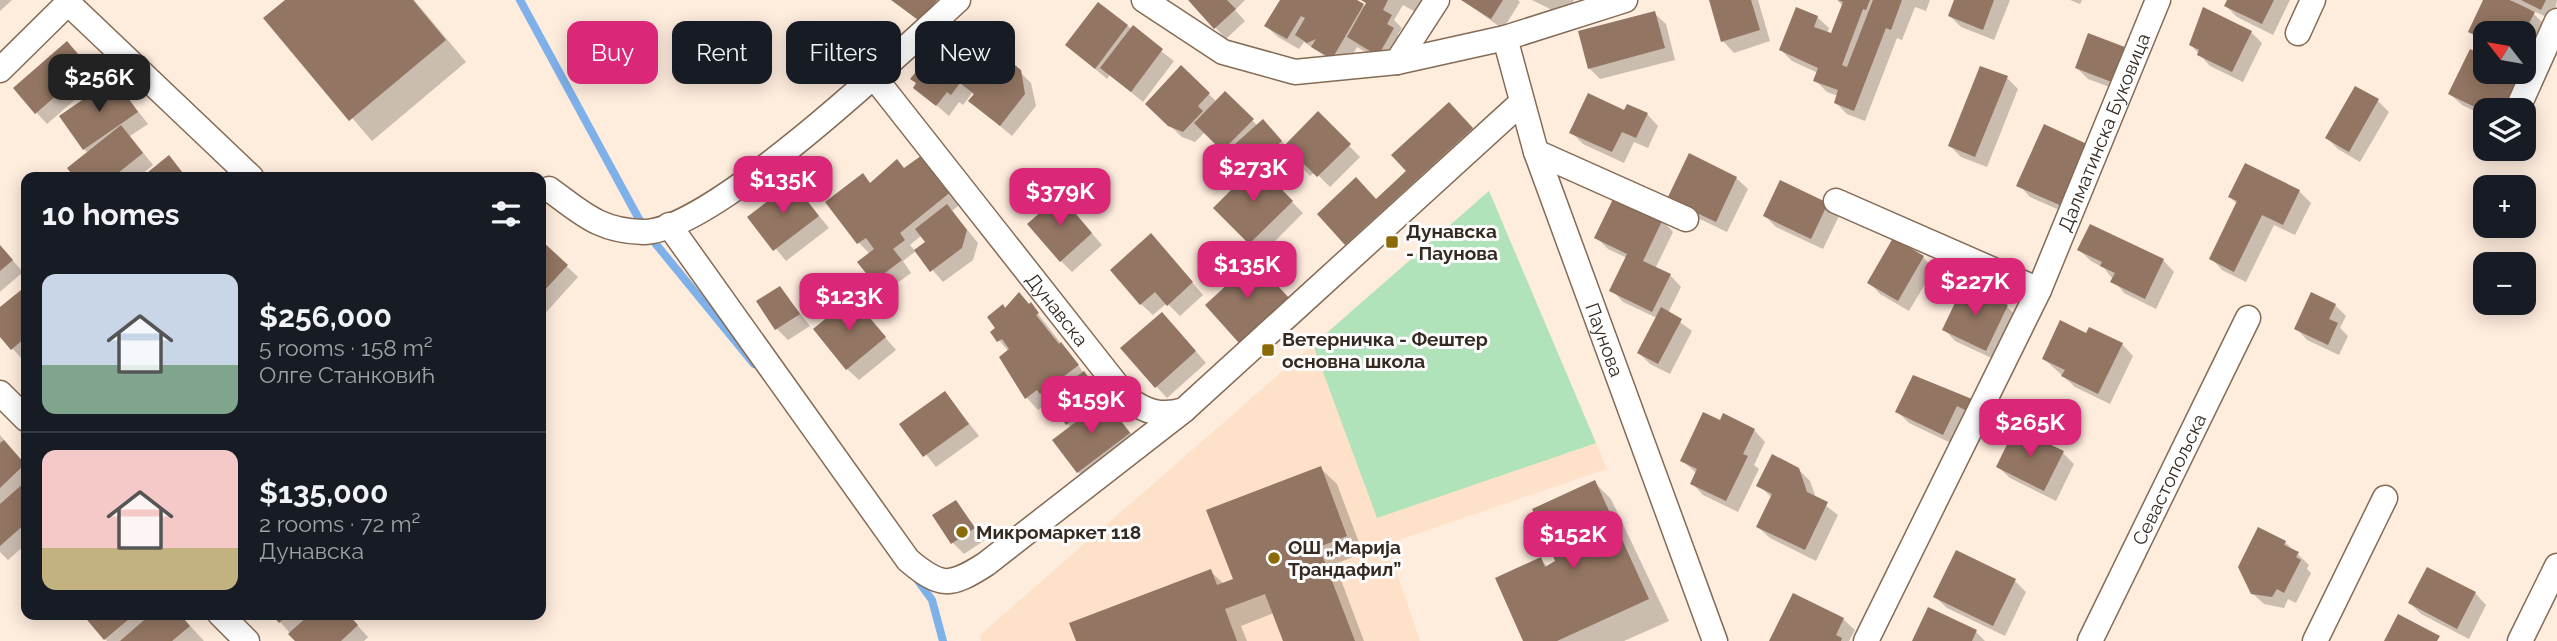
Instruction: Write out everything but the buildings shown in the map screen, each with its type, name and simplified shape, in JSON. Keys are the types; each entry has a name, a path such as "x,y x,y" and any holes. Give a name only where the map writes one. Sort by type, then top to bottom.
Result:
{"street":[{"path":"901,52 958,0"},
{"path":"1144,0 1223,52 1295,72 1397,62 1504,38 1625,0"},
{"path":"1397,62 1437,0"},
{"name":"Далматинска Буковица","path":"1867,641 2039,290 2158,0"},
{"path":"2298,33 2313,0"},
{"path":"0,70 68,3 246,172"},
{"path":"2522,98 2557,21"},
{"name":"Паунова","path":"1504,38 1536,152 1715,641"},
{"path":"549,189 603,227 646,232 668,225 686,219 746,180 815,128 866,84"},
{"name":"Дунавска","path":"880,84 1127,398 1141,408 1158,414 1185,410"},
{"path":"668,225 908,560 932,581 958,582 986,564 1185,410 1522,102"},
{"path":"1536,152 1686,219"},
{"path":"1836,201 2039,290"},
{"name":"Севастопољска","path":"2090,641 2248,318"},
{"path":"0,393 21,414"},
{"path":"2315,641 2385,498"},
{"path":"2520,641 2557,566"},
{"path":"226,620 247,641"}],"shaded area":[{"path":"1489,191 1607,469 1387,544 1420,641 981,641 980,635"}],"green space":[{"path":"1489,191 1596,443 1377,518 1313,345"}],"waterway":[{"path":"520,0 646,232 754,364"},
{"path":"916,578 932,600 943,641"}],"place":[{"name":"Дунавска - Паунова","path":"1392,242"},
{"name":"Ветерничка - Фештер основна школа","path":"1268,350"},
{"name":"Микромаркет 118","path":"962,532"},
{"name":"ОШ „Марија Трандафил”","path":"1274,558"}]}
